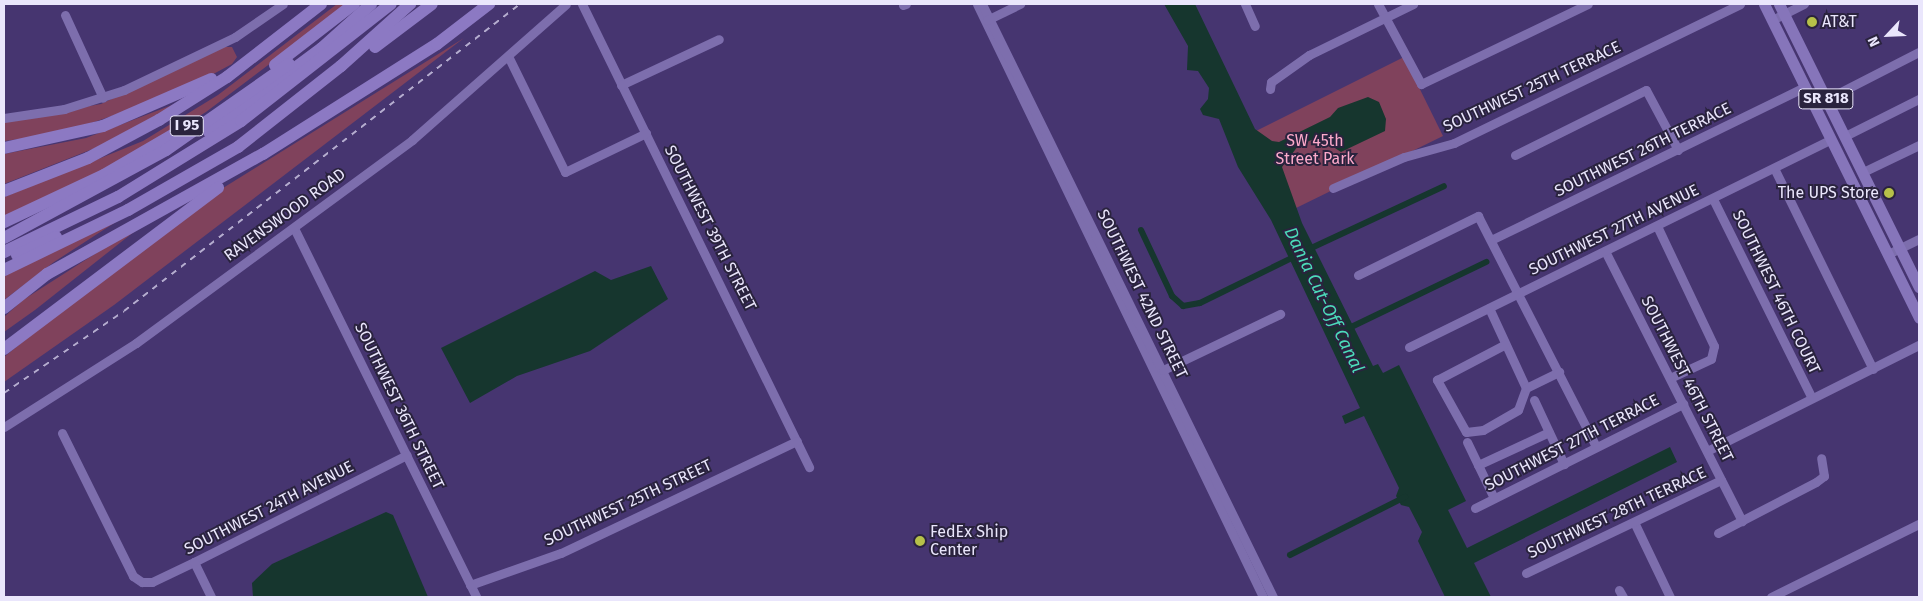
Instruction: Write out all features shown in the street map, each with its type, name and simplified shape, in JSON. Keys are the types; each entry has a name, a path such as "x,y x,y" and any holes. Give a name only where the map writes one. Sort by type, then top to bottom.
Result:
{"highway":[{"path":"4,191 136,134 205,92 278,40 321,4"},
{"name":"I 95","path":"4,222 104,174 177,133 354,4"},
{"path":"4,238 166,150 370,4"},
{"path":"4,242 169,160 267,91 370,4"},
{"path":"4,252 118,197 241,121 392,4"},
{"path":"6,268 144,195 240,138 402,4"},
{"path":"310,93 410,4"},
{"path":"6,268 196,172 256,135 432,4"},
{"path":"4,308 47,274 264,154 437,44 489,4"},
{"path":"4,148 76,134 143,112 209,80 278,40"},
{"path":"4,349 264,154"}],"main road":[{"name":"SR 818","path":"1764,4 1919,318"},
{"name":"SR 818","path":"1782,9 1919,287"},
{"path":"1822,121 1845,136"},
{"path":"1831,139 1854,155"}],"street":[{"path":"4,118 54,112 103,98 235,37 283,4"},
{"name":"RAVENSWOOD ROAD","path":"4,427 136,343 412,140 509,58 566,4"},
{"name":"SOUTHWEST 39TH STREET","path":"582,4 809,466"},
{"name":"SOUTHWEST 42ND STREET","path":"977,4 988,20 1101,244 1273,597"},
{"name":"SOUTHWEST 42ND STREET","path":"982,4 1087,235 1264,597"},
{"path":"988,20 1020,4"},
{"path":"1245,4 1255,26"},
{"path":"1378,4 1421,84 1588,4"},
{"path":"1270,89 1271,82 1309,55 1413,4"},
{"name":"SOUTHWEST 25TH TERRACE","path":"1333,188 1404,157 1454,143 1740,4"},
{"path":"1772,20 1782,9 1804,4"},
{"path":"65,15 103,98"},
{"path":"621,86 719,39"},
{"path":"1827,99 1919,52"},
{"path":"509,58 565,172 646,133"},
{"name":"SOUTHWEST 26TH TERRACE","path":"1493,239 1805,87"},
{"path":"1515,155 1646,90 1678,150"},
{"path":"1845,136 1919,100"},
{"name":"SOUTHWEST 27TH AVENUE","path":"1409,347 1831,139"},
{"path":"1863,172 1919,145"},
{"path":"1774,168 1873,368"},
{"name":"SOUTHWEST 46TH COURT","path":"1712,199 1812,398"},
{"path":"1358,275 1478,216 1493,239 1513,287 1520,293 1596,447"},
{"name":"SOUTHWEST 27TH TERRACE","path":"1657,226 1714,355 1670,378"},
{"name":"SOUTHWEST 36TH STREET","path":"294,228 476,597"},
{"path":"1087,235 1101,244"},
{"path":"1888,254 1919,239"},
{"name":"SOUTHWEST 46TH STREET","path":"1605,250 1742,521"},
{"path":"1489,308 1504,345 1526,388"},
{"path":"1163,370 1280,314"},
{"path":"1504,345 1437,380 1460,428 1470,433 1482,430 1518,410 1526,388 1559,372"},
{"path":"1707,451 1919,345"},
{"path":"1534,400 1564,464"},
{"name":"SOUTHWEST 27TH TERRACE","path":"1475,508 1683,404"},
{"path":"1176,418 1192,431"},
{"path":"1478,465 1549,432"},
{"name":"SOUTHWEST 24TH AVENUE","path":"62,433 133,576 142,582 152,582 194,562 407,455"},
{"name":"SOUTHWEST 25TH STREET","path":"470,585 561,553 797,441"},
{"path":"1467,442 1494,498"},
{"path":"1718,533 1824,476 1820,458"},
{"name":"SOUTHWEST 28TH TERRACE","path":"1526,573 1721,480"},
{"path":"1634,522 1670,597"},
{"path":"1771,597 1919,524"},
{"path":"194,562 211,597"}],"green space":[{"path":"337,4 349,4 206,112 130,159 4,221 4,197 143,141 218,95"},
{"path":"464,38 114,305 4,382 4,357 178,216"},
{"path":"221,47 232,47 237,57 232,64 176,94 59,134 4,141 4,121 101,104"},
{"name":"SW 45th Street Park","path":"1404,57 1443,136 1294,209 1256,131"},
{"path":"193,97 123,137 4,184 4,154 86,138"},
{"path":"125,216 54,262 4,300 4,275"},
{"path":"154,216 35,310 4,332 4,317 23,300"}],"water":[{"name":"Dania Cut-Off Canal","path":"1164,4 1195,4 1255,129 1272,141 1279,142 1330,117 1338,108 1368,97 1379,102 1386,119 1385,131 1341,152 1318,137 1298,146 1282,167 1302,223 1373,366 1378,364 1383,373 1399,365 1466,501 1448,510 1467,548 1670,447 1677,462 1474,563 1491,597 1445,597 1418,541 1422,532 1409,507 1401,505 1396,496 1399,488 1364,416 1345,424 1342,416 1360,408 1271,220 1238,167 1219,119 1203,115 1200,109 1208,99 1209,88 1198,71 1187,70 1188,46"},
{"path":"651,266 668,299 590,351 517,376 470,403 441,348 595,271 611,280"},
{"path":"386,512 393,515 428,597 253,597 252,583 272,564"}],"waterway":[{"name":"Dania Cut-Off Canal","path":"1307,250 1444,186"},
{"name":"Dania Cut-Off Canal","path":"1141,230 1172,296 1183,306 1200,303 1296,256"},
{"name":"Dania Cut-Off Canal","path":"1345,330 1486,262"},
{"path":"1290,555 1405,497"}],"railway":[{"path":"4,393 124,311 520,4"}],"place":[{"name":"AT&T","path":"1812,22"},
{"name":"The UPS Store","path":"1889,193"},
{"name":"FedEx Ship Center","path":"920,541"}]}
